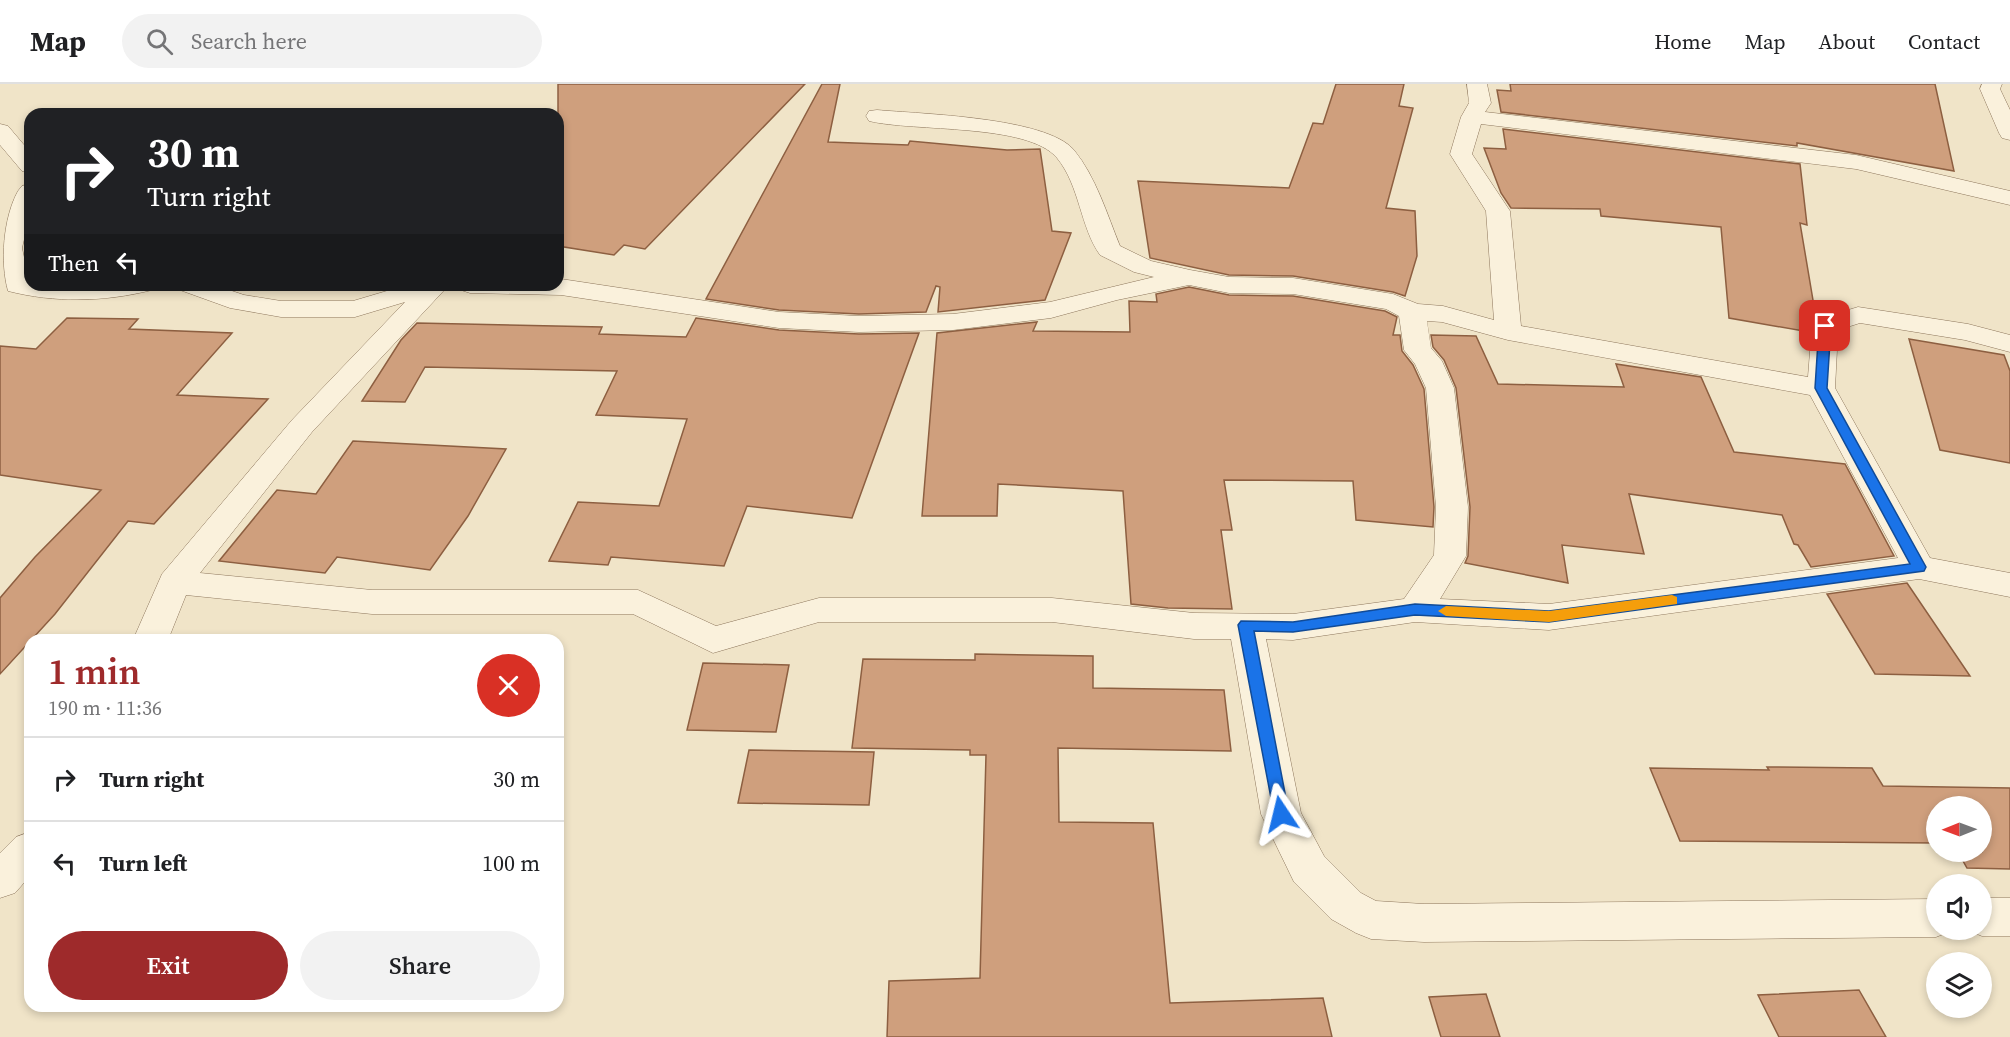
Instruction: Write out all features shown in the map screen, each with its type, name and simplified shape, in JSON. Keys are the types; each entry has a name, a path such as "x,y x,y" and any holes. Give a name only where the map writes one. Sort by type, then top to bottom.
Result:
{"street":[{"path":"1477,84 1480,103 1472,117 1461,154 1498,211 1508,332"},
{"path":"1992,84 1990,89 2010,133"},
{"path":"877,116 1019,133 1060,148 1083,184 1109,250 1143,267 1229,285 1293,286 1393,302 1412,312 1443,314 1508,332 1821,388"},
{"path":"1472,117 1856,162 2010,198"},
{"path":"0,131 24,159"},
{"path":"24,201 14,218 10,267 16,286 24,288"},
{"path":"564,287 779,320 859,324 953,322 1051,310 1114,293 1190,278"},
{"path":"39,291 48,293 103,291"},
{"path":"207,291 239,302 281,309 355,309 415,291"},
{"path":"153,634 174,582 302,426 429,291"},
{"path":"1412,312 1418,350 1428,361 1440,388 1452,507 1450,556 1415,610"},
{"path":"1919,567 1821,388 1825,326 1858,315 1968,332 2010,344"},
{"path":"174,582 372,602 638,602 713,640 819,610 1052,610 1194,626 1293,627 1415,610 1549,616 1919,567 2010,585"},
{"path":"1246,625 1281,814 1309,869 1346,906 1371,920 1424,923 1926,918"},
{"path":"0,880 24,855"},
{"path":"1992,917 2010,917"}],"building":[{"path":"558,84 805,84 645,249 624,245 614,255 564,247 564,108 558,108"},
{"path":"822,84 840,84 828,142 908,145 910,141 1007,150 1040,149 1052,231 1071,233 1045,300 938,312 940,287 936,286 926,312 859,314 779,310 706,299"},
{"path":"1336,84 1404,84 1399,106 1413,108 1386,208 1415,211 1417,256 1405,296 1393,292 1293,276 1229,275 1150,258 1138,181 1289,188 1313,123 1323,124"},
{"path":"1510,84 1935,84 1954,171 1797,143 1797,146 1501,112 1497,90 1511,91"},
{"path":"1503,129 1800,164 1807,225 1800,223 1816,318 1810,325 1809,332 1729,318 1721,227 1601,216 1600,209 1511,208 1501,193 1484,148 1506,149"},
{"path":"1189,287 1229,295 1293,296 1385,311 1397,317 1393,335 1400,335 1402,351 1413,365 1424,389 1434,507 1433,527 1356,520 1353,481 1224,480 1232,530 1221,530 1232,609 1168,608 1131,604 1123,491 998,484 997,516 922,516 937,333 1037,322 1033,331 1130,332 1129,301 1157,302 1156,294"},
{"path":"67,318 138,319 129,329 232,333 177,395 268,399 154,524 128,521 37,634 24,634 24,648 0,674 0,598 35,557 101,490 0,475 0,346 36,349"},
{"path":"696,318 779,330 859,334 919,333 852,518 747,506 724,566 611,557 608,565 549,561 578,502 659,506 687,419 596,415 617,371 425,367 405,402 362,401 401,340 417,323 602,327 599,334 686,337"},
{"path":"1431,335 1476,336 1498,384 1624,387 1616,364 1701,377 1734,452 1845,464 1894,556 1811,567 1798,545 1794,544 1782,515 1629,494 1644,554 1562,545 1568,583 1465,563 1468,556 1470,507 1456,388 1444,360 1433,347"},
{"path":"1909,339 2004,355 2010,371 2010,463 1940,450"},
{"path":"353,441 506,449 468,516 430,570 337,557 325,573 219,561 277,490 316,494"},
{"path":"1907,583 1970,676 1875,674 1827,594"},
{"path":"975,654 1093,656 1093,688 1224,690 1231,751 1058,748 1059,822 1153,823 1170,1003 1323,998 1332,1037 887,1037 889,981 980,978 986,755 970,755 970,750 852,748 863,659 975,660"},
{"path":"703,663 789,665 776,732 687,730"},
{"path":"749,750 874,752 869,805 738,803"},
{"path":"1767,767 1872,768 1883,786 2010,788 2010,869 1967,868 1964,862 1992,862 1992,796 1926,796 1926,843 1680,841 1650,768 1769,770"},
{"path":"1859,990 1886,1037 1779,1037 1758,995"},
{"path":"1486,994 1500,1037 1441,1037 1429,997"}],"slow traffic":[{"path":"1446,611 1549,616 1672,600"}],"route":[{"path":"1281,814 1246,625 1293,627 1415,610 1549,616 1919,567 1821,388 1825,326"}]}
